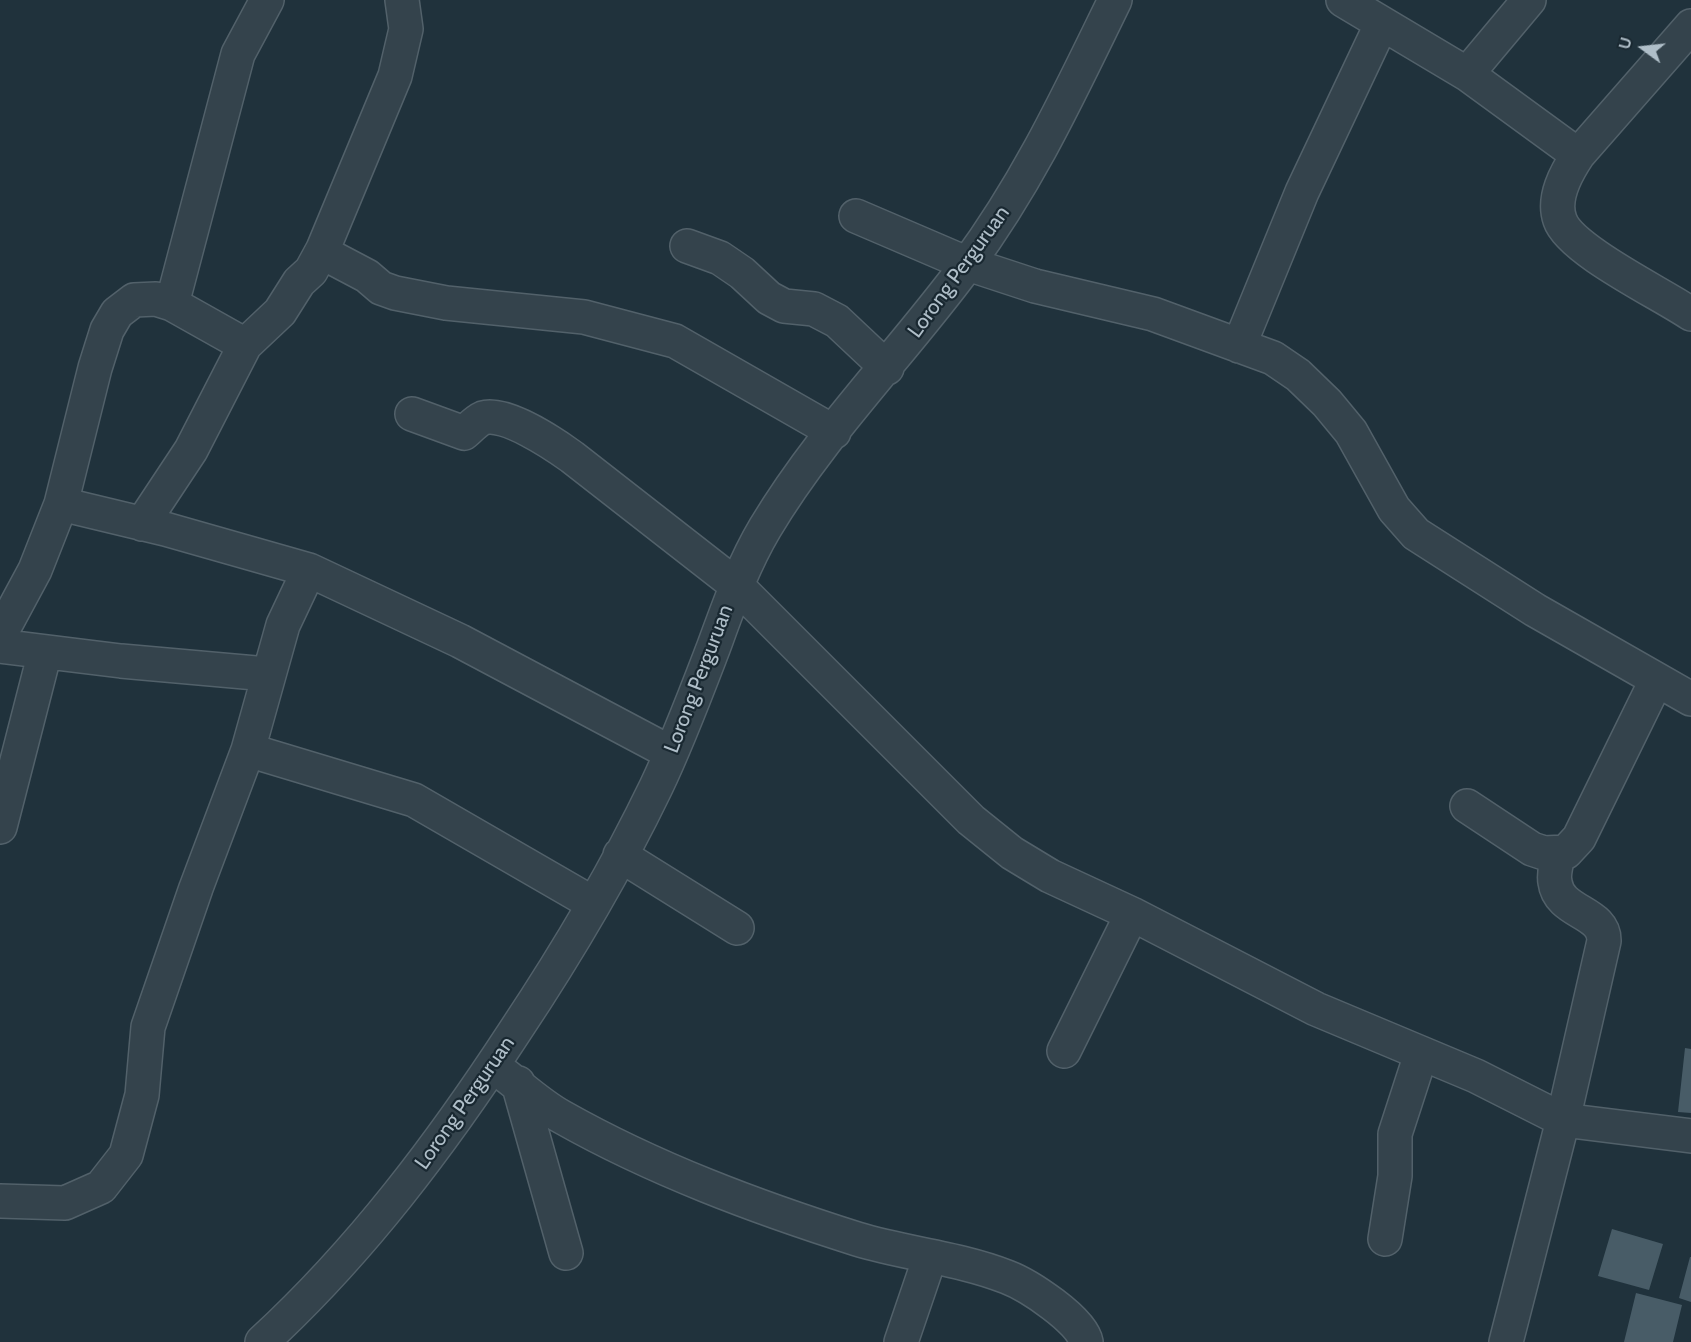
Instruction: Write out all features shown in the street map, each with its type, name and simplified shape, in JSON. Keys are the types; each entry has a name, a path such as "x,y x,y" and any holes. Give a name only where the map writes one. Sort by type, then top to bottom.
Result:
{"street":[{"path":"172,304 238,54 267,0"},
{"path":"141,524 191,450 245,345 280,312 299,282 311,271 324,249 395,76 406,29 402,0"},
{"name":"Lorong Perguruan","path":"262,1342 324,1279 505,1075 558,965 594,904 671,753 736,585 766,527 834,432 968,264 1044,146 1115,0"},
{"path":"1343,0 1381,25 1467,74 1578,156"},
{"path":"1467,74 1529,0"},
{"path":"1239,346 1302,192 1381,25"},
{"path":"1691,26 1568,170 1561,187 1558,213 1564,229 1574,241 1691,314"},
{"path":"856,216 968,264 1035,286 1153,314 1273,358 1298,375 1327,403 1351,432 1394,509 1416,534 1535,610 1691,699"},
{"path":"687,246 720,258 742,273 769,298 784,306 814,309 837,321 886,368"},
{"path":"324,249 331,257 367,276 381,288 395,293 446,303 584,317 675,341 834,432"},
{"path":"0,635 35,570 61,504 95,368 112,319 134,300 144,298 172,304 245,345"},
{"path":"412,414 465,433 479,420 493,418 545,438 736,585 971,820 1012,853 1050,876 1132,914 1316,1009 1476,1076 1563,1120 1691,1136"},
{"path":"61,504 309,570 460,641 671,753"},
{"path":"0,1201 64,1203 101,1187 126,1155 142,1095 148,1027 196,888 248,750 267,674 284,625 309,570"},
{"path":"0,646 121,662 267,674"},
{"path":"0,827 45,652"},
{"path":"1467,806 1532,849 1544,853 1566,852 1579,837 1656,681"},
{"path":"248,750 414,800 594,904"},
{"path":"1506,1342 1563,1120 1598,973 1604,934 1597,923 1560,898 1554,877 1558,854"},
{"path":"620,855 737,928"},
{"path":"1064,1051 1132,914"},
{"path":"1385,1239 1395,1176 1395,1134 1421,1054"},
{"path":"505,1075 566,1253"},
{"path":"505,1075 560,1116 708,1186 860,1240 976,1267 1009,1278 1045,1300 1070,1319 1081,1329 1086,1342"},
{"path":"901,1342 930,1257"}],"building":[{"path":"1685,1048 1691,1049 1691,1113 1678,1112"},
{"path":"1612,1229 1663,1244 1649,1290 1598,1276"},
{"path":"1691,1257 1691,1302 1679,1298"},
{"path":"1636,1293 1682,1305 1673,1342 1624,1342"}]}
